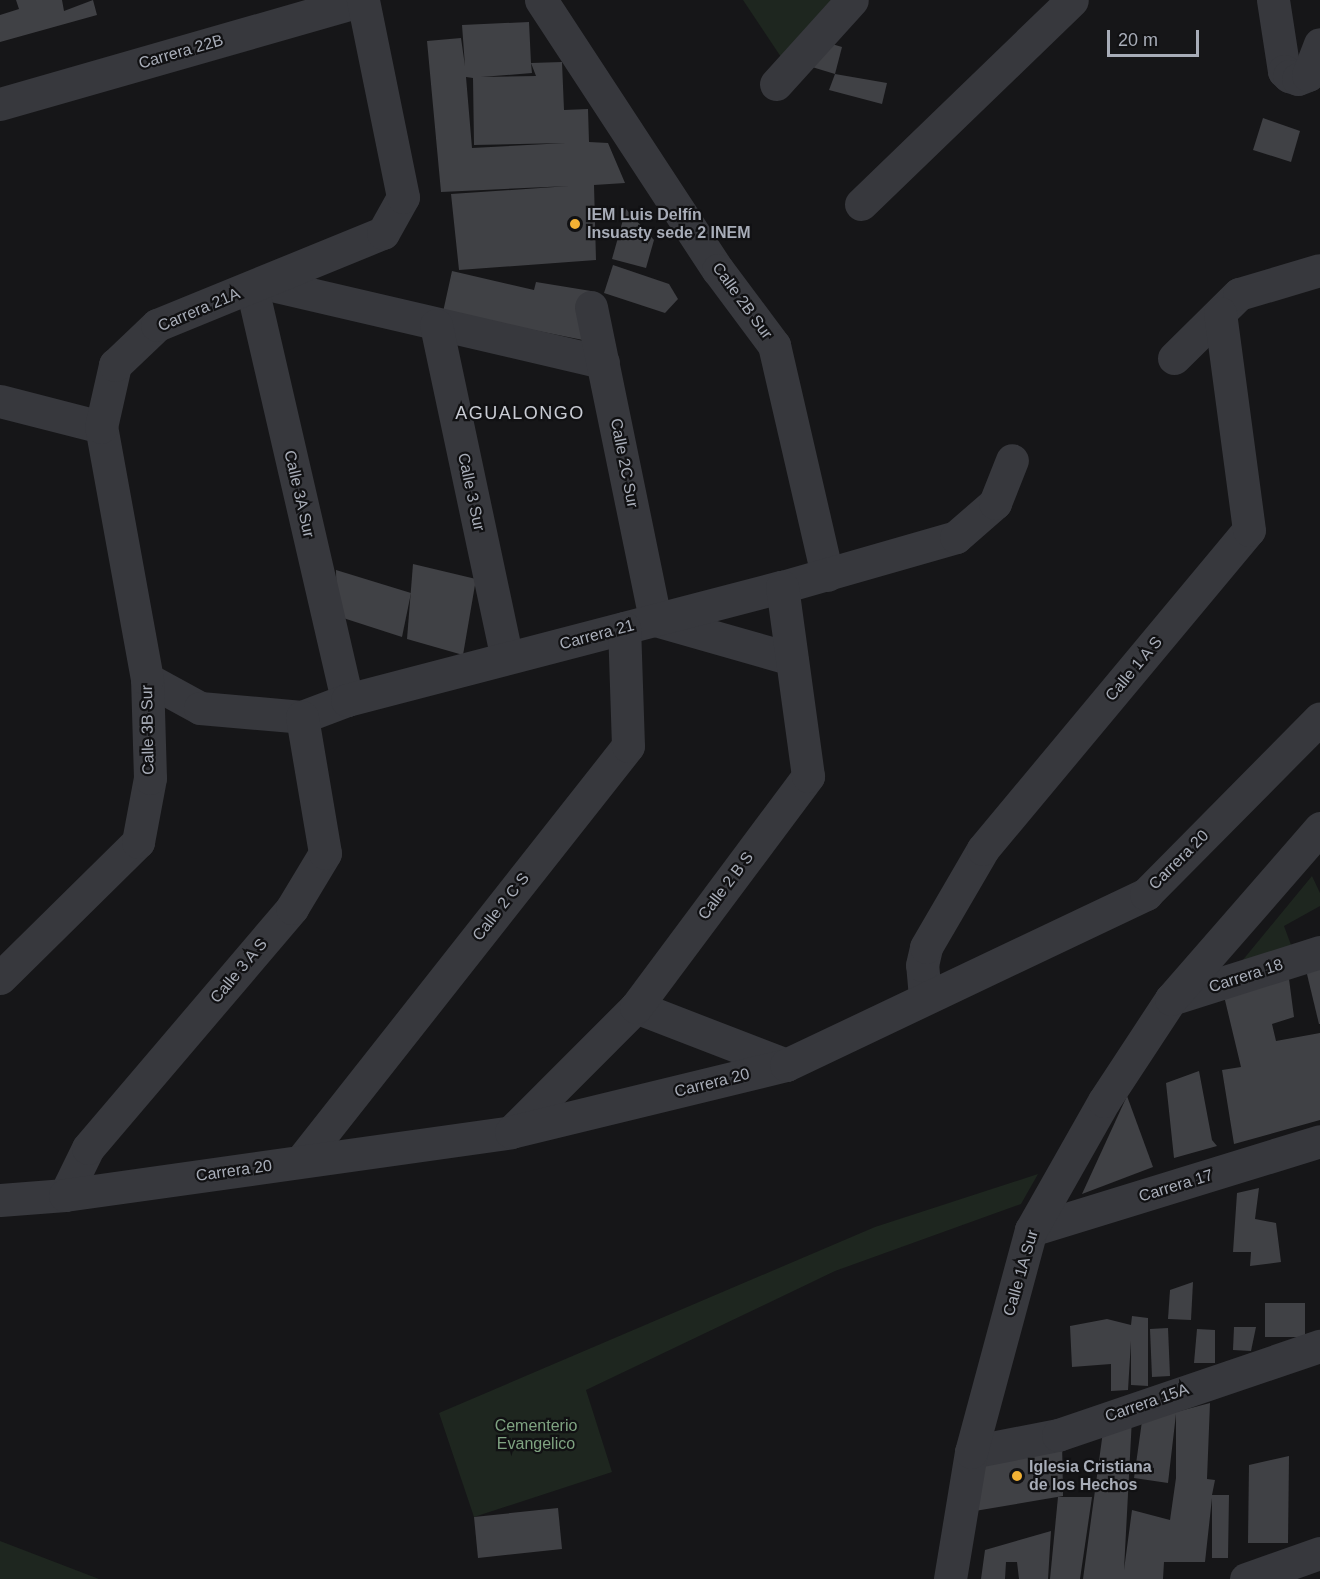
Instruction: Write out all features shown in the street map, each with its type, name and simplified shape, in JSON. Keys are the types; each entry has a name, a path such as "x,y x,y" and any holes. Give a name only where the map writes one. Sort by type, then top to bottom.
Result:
{"street":[{"name":"Carrera 22B","path":"0,104 319,5 362,0"},
{"name":"Carrera 21A","path":"101,427 115,364 156,325 383,233 403,197 362,0"},
{"name":"Calle 2B Sur","path":"541,0 718,270 774,345 827,575"},
{"path":"776,84 852,0"},
{"path":"861,204 1072,0"},
{"path":"1273,0 1284,71 1289,76 1298,79 1308,75 1320,44"},
{"path":"1174,358 1239,294 1320,270"},
{"path":"257,285 603,362"},
{"name":"Calle 3A Sur","path":"257,285 347,700"},
{"name":"Calle 2C Sur","path":"591,307 655,620"},
{"name":"Calle 1 A S","path":"925,997 922,965 926,947 984,849 1249,530 1220,314"},
{"name":"Calle 3 Sur","path":"436,325 507,658"},
{"path":"0,401 101,427"},
{"name":"Calle 3B Sur","path":"0,978 138,842 150,778 147,679 101,427"},
{"name":"Carrera 21","path":"147,679 200,708 302,717 347,700 827,575 956,537 995,503 1012,460"},
{"name":"Calle 2 B S","path":"511,1132 636,1007 808,776 782,587"},
{"path":"655,620 792,659"},
{"name":"Calle 2 C S","path":"301,1161 628,746 624,628"},
{"name":"Calle 3 A S","path":"64,1195 88,1148 292,908 325,853 302,717"},
{"name":"Carrera 20","path":"0,1200 64,1195 511,1132 786,1065 1146,894 1320,718"},
{"path":"1171,999 1320,828"},
{"name":"Carrera 18","path":"1171,999 1320,952"},
{"name":"Calle 1A Sur","path":"950,1579 971,1452 1032,1230 1104,1101 1171,999"},
{"path":"636,1007 786,1065"},
{"name":"Carrera 17","path":"1032,1230 1313,1145"},
{"name":"Carrera 15A","path":"971,1452 1058,1435 1320,1346"},
{"path":"1246,1579 1320,1553"}],"green space":[{"path":"743,0 831,0 785,63"},
{"path":"1312,876 1320,893 1320,906 1284,926 1294,953 1228,978"},
{"name":"Cementerio Evangelico","path":"1038,1174 1021,1204 835,1271 586,1390 612,1472 474,1517 439,1413 875,1227"},
{"path":"0,1541 99,1579 0,1579"}],"building":[{"path":"16,0 62,0 64,11 93,0 97,15 0,42 0,15 19,9"},
{"path":"529,22 531,63 562,62 564,110 588,109 589,142 608,143 625,183 594,185 596,260 459,270 451,194 569,186 441,192 427,41 461,38 465,66 462,25","holes":["531,63 536,76 481,77 532,73","466,77 473,78 474,145 566,143 472,148"]},
{"path":"832,44 842,47 835,74 812,67"},
{"path":"835,74 887,83 882,104 829,90"},
{"path":"1263,118 1300,131 1291,162 1253,150"},
{"path":"626,209 654,240 646,268 612,259"},
{"path":"613,265 669,284 678,299 665,313 604,293"},
{"path":"452,271 534,290 536,282 591,291 583,340 443,312"},
{"path":"413,564 476,579 463,655 407,639"},
{"path":"336,570 411,593 402,637 337,616"},
{"path":"1320,968 1320,1024 1319,1024 1306,970"},
{"path":"1289,979 1294,1017 1272,1024 1276,1041 1320,1033 1320,1120 1234,1144 1222,1070 1241,1067 1224,996"},
{"path":"1199,1071 1212,1140 1217,1146 1174,1158 1166,1083"},
{"path":"1127,1096 1153,1167 1082,1194"},
{"path":"1259,1188 1255,1219 1276,1223 1281,1262 1250,1266 1251,1252 1233,1252 1237,1193"},
{"path":"1193,1282 1191,1320 1168,1319 1170,1290"},
{"path":"1265,1303 1305,1303 1305,1337 1265,1337"},
{"path":"1132,1316 1148,1318 1148,1386 1131,1385 1131,1341 1128,1390 1111,1391 1111,1364 1072,1367 1070,1326 1107,1319 1131,1325"},
{"path":"1234,1327 1256,1327 1251,1351 1233,1350"},
{"path":"1168,1328 1170,1376 1152,1377 1150,1329"},
{"path":"1197,1329 1215,1330 1215,1363 1194,1363"},
{"path":"1210,1403 1207,1479 1215,1480 1212,1495 1229,1495 1228,1558 1212,1558 1212,1498 1205,1562 1164,1562 1163,1579 1083,1579 1104,1424 1132,1418 1124,1570 1132,1510 1170,1520 1176,1478 1176,1414 1168,1483 1134,1478 1143,1414 1176,1412"},
{"name":"Iglesia Cristiana de los Hechos","path":"1062,1439 1063,1496 963,1513 975,1456"},
{"path":"1289,1456 1288,1543 1248,1543 1249,1465"},
{"path":"1058,1497 1092,1497 1080,1579 1050,1579"},
{"path":"558,1508 562,1549 478,1558 474,1517"},
{"path":"1051,1531 1048,1579 1019,1579 1017,1562 1006,1562 1005,1579 981,1579 985,1550"}],"place":[{"name":"IEM Luis Delfín Insuasty sede 2 INEM","path":"575,224"},
{"name":"Iglesia Cristiana de los Hechos","path":"1017,1476"}],"district":[{"name":"AGUALONGO","path":"520,413"}]}
